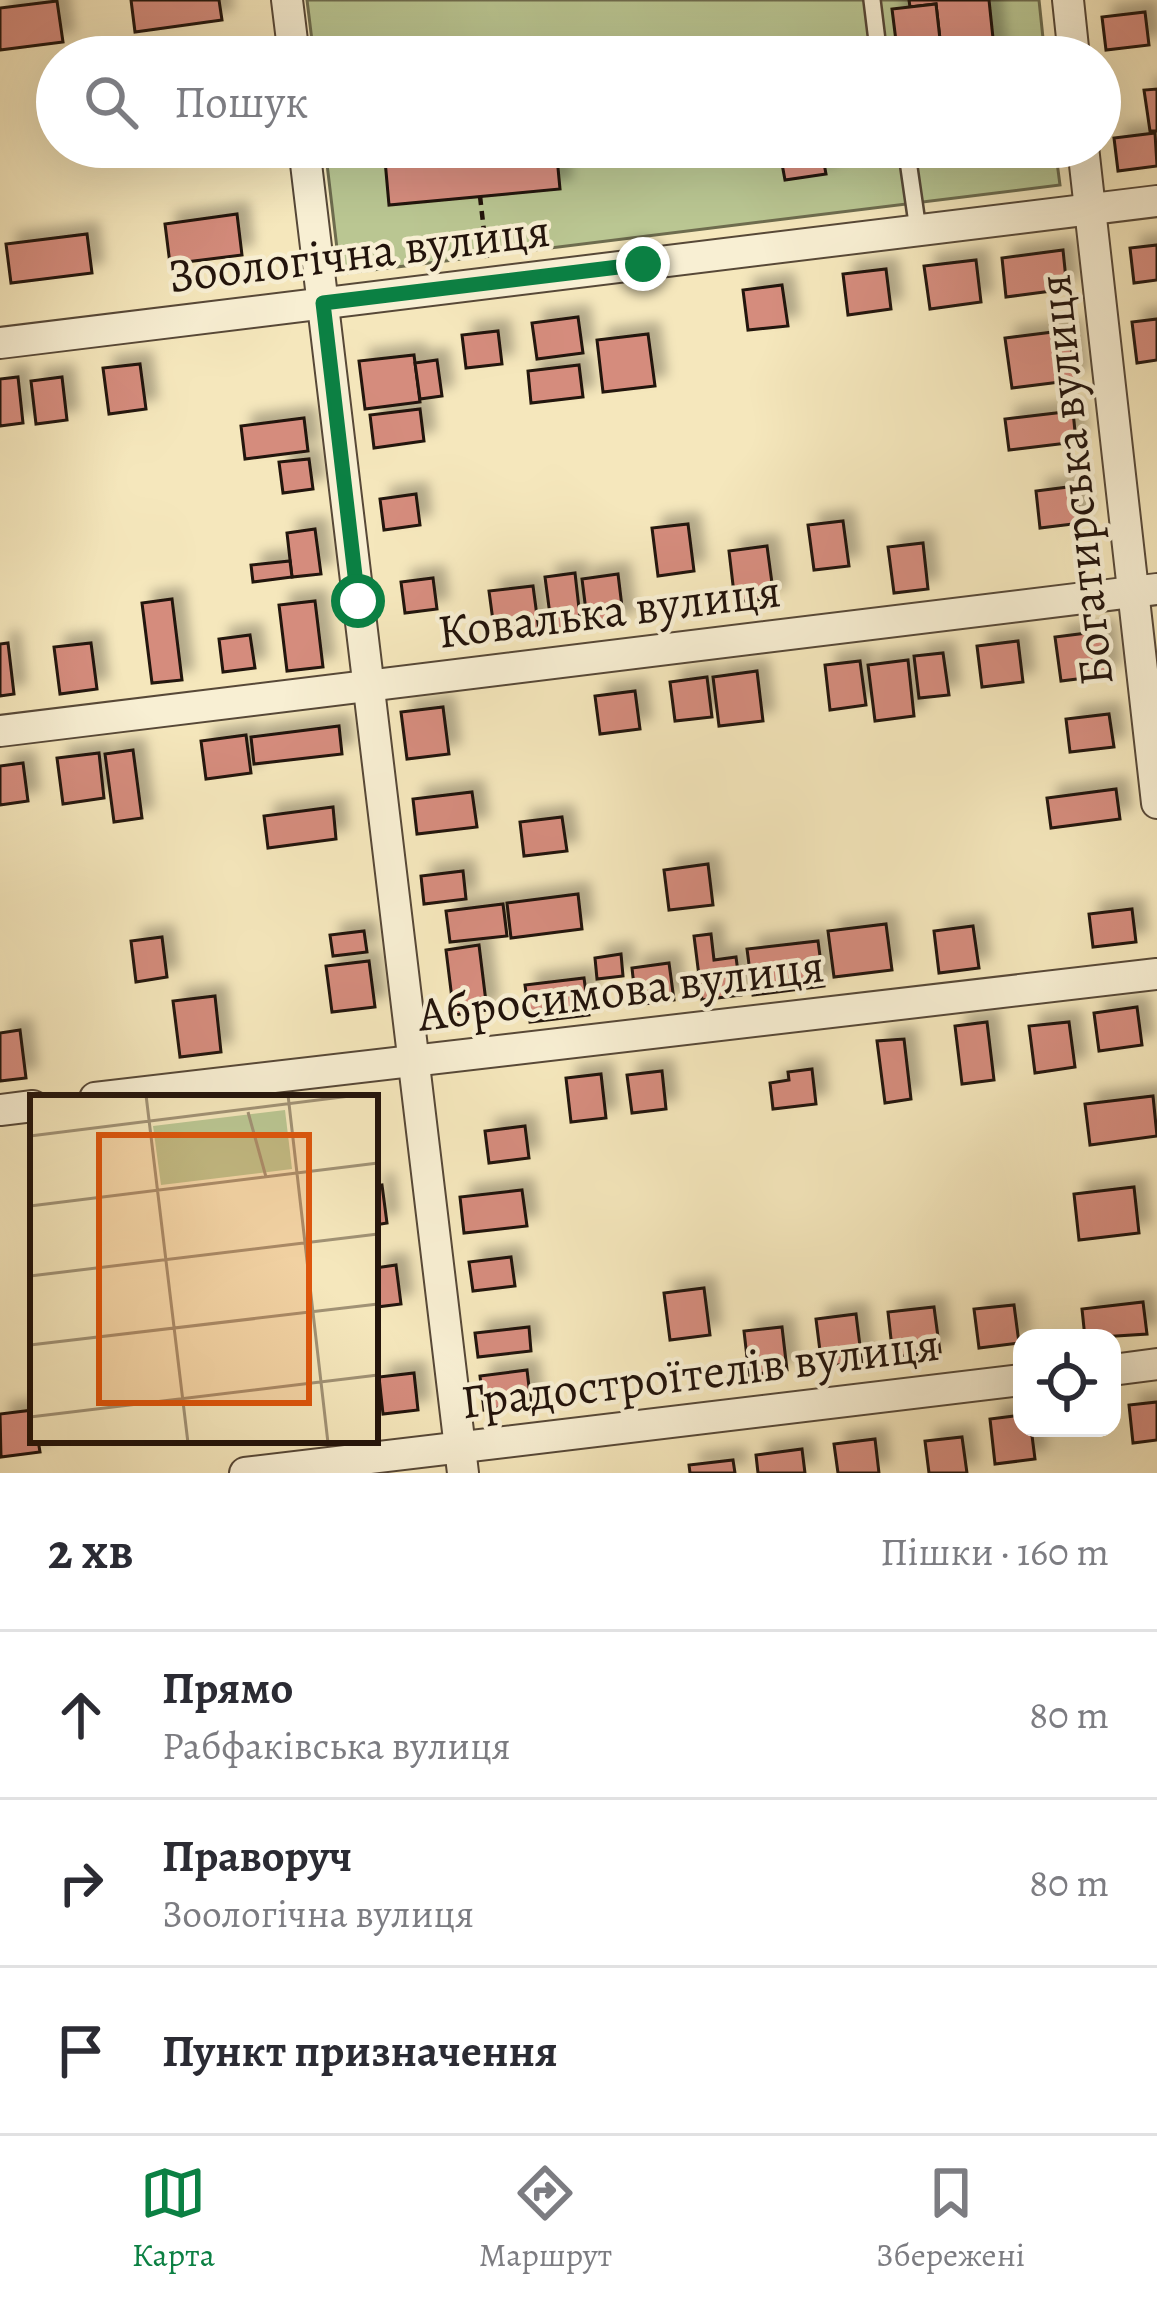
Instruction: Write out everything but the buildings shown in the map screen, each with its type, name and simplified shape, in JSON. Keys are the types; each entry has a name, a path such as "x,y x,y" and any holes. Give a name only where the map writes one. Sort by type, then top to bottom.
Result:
{"street":[{"path":"287,0 291,36"},
{"path":"1068,0 1072,36"},
{"path":"307,168 461,1460"},
{"name":"Богатирська вулиця","path":"1085,168 1145,591 1157,803"},
{"name":"Зоологічна вулиця","path":"0,343 1157,201"},
{"name":"Ковалька вулиця","path":"0,731 1145,591"},
{"name":"Абросимова вулиця","path":"119,1095 1157,974"},
{"path":"0,1110 30,1106"},
{"path":"1121,1369 1157,1364"},
{"name":"Градостроїтелiв вулиця","path":"245,1473 461,1460 1013,1381"}],"lane":[{"path":"872,0 876,36"},
{"path":"909,168 918,230"}],"path":[{"path":"480,196 488,264"}],"green space":[{"path":"307,0 1039,0 1043,36 311,36"},
{"path":"327,168 1058,168 1060,185 340,274"}],"route":[{"path":"358,601 323,303 643,264"}]}
